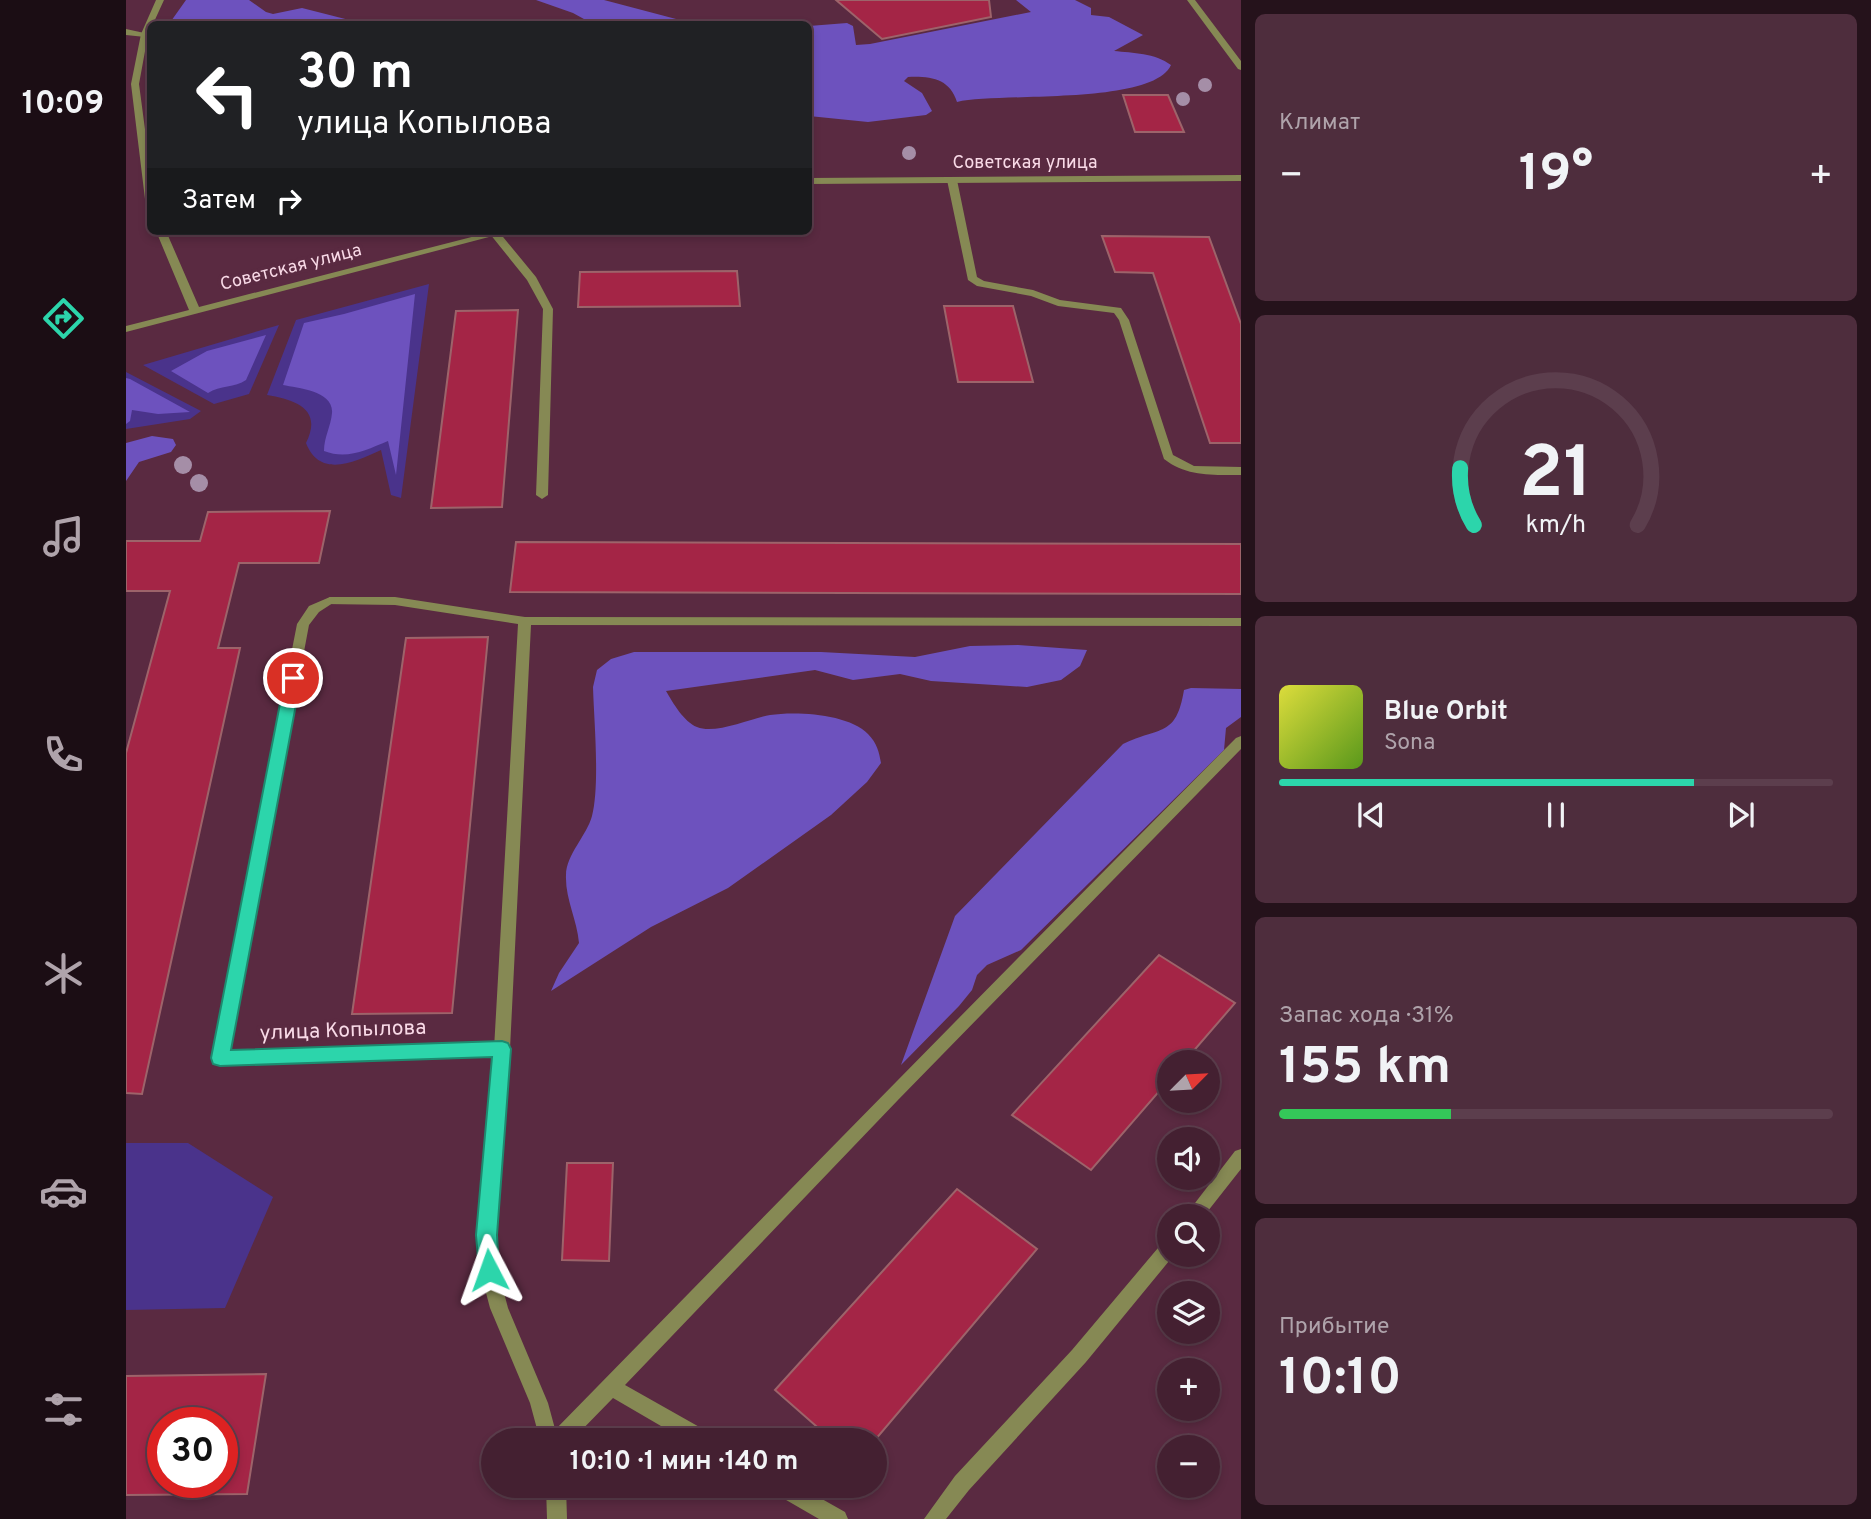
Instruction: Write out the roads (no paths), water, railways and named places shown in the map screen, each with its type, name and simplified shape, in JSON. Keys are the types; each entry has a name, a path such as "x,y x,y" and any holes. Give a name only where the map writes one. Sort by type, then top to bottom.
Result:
{"street":[{"path":"151,21 160,0"},
{"path":"1191,0 1241,67"},
{"path":"147,29 135,84 147,176"},
{"path":"126,32 145,34"},
{"name":"Советская улица","path":"812,181 1241,178"},
{"path":"952,180 972,278 981,284 1033,293 1058,303 1117,310 1124,320 1168,457 1175,463 1201,471 1241,471"},
{"path":"163,235 195,311"},
{"name":"Советская улица","path":"126,330 489,235"},
{"path":"503,235 548,309 542,495"},
{"name":"улица Копылова","path":"502,1049 220,1058 303,624 314,608 330,601 395,601 525,621"},
{"path":"546,1428 539,1403 499,1308 489,1270 486,1235 502,1049 525,621 1241,622"},
{"path":"570,1428 1241,741"},
{"path":"1203,1204 1241,1156"},
{"path":"934,1519 962,1483 1079,1356 1157,1262"},
{"path":"610,1386 682,1428"},
{"path":"556,1498 557,1519"},
{"path":"802,1498 838,1519"}]}
